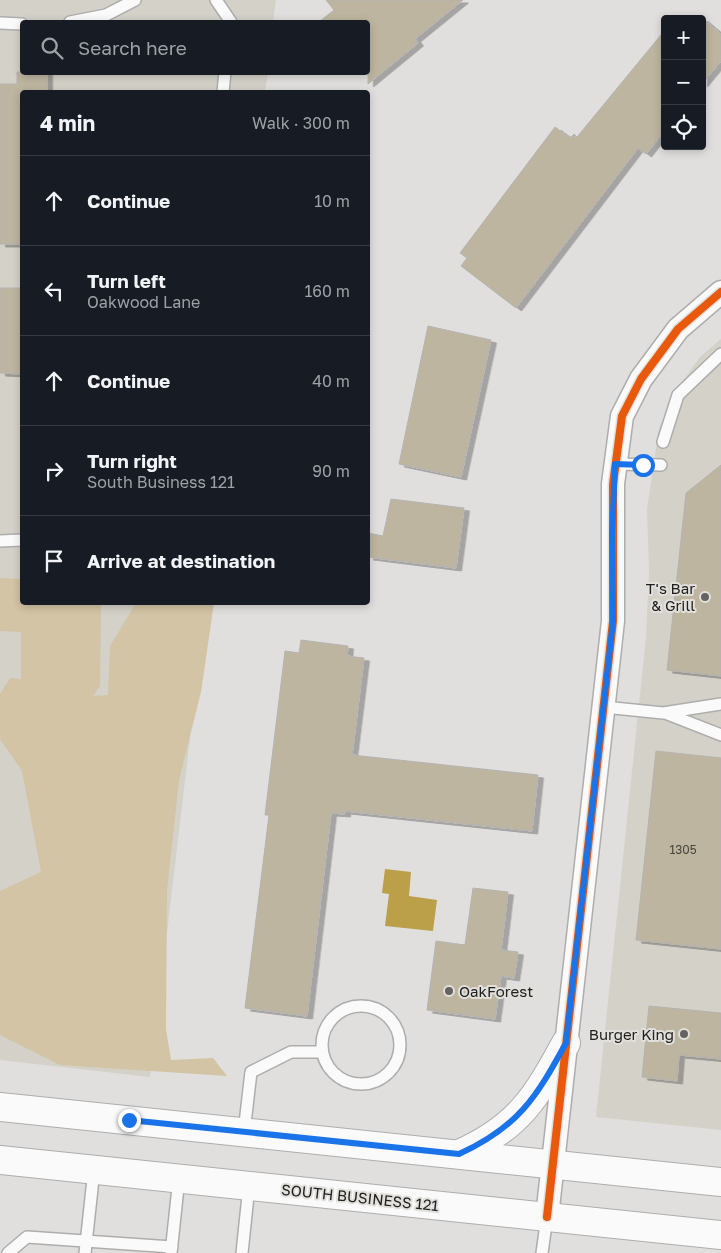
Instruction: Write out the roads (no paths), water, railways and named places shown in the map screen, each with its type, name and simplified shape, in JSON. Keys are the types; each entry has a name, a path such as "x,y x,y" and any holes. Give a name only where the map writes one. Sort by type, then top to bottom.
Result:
{"main road":[{"path":"459,1154 500,1133 522,1111 540,1091 566,1043"},
{"path":"0,1107 721,1182"},
{"name":"SOUTH BUSINESS 121","path":"0,1160 721,1235"}],"street":[{"path":"547,1217 613,621 612,535 615,464 622,416 641,379 678,329 721,292"}],"lane":[{"path":"80,20 106,15 136,0"},
{"path":"216,0 230,20"},
{"path":"0,23 20,24"},
{"path":"223,90 225,75"},
{"path":"663,442 678,395 721,354"},
{"path":"615,464 661,466"},
{"path":"0,541 20,540"},
{"path":"604,707 663,713 721,704"},
{"path":"663,713 721,735"},
{"path":"353,1007 373,1007 385,1013 394,1023 400,1036 401,1049 398,1061 391,1072 381,1080 369,1085 350,1083 333,1074 326,1064 322,1052 326,1026 335,1015 353,1007"},
{"path":"244,1132 251,1072 291,1052 322,1052"},
{"path":"85,1253 94,1169"},
{"path":"8,1253 27,1237 171,1250 179,1178"},
{"path":"242,1253 248,1186"},
{"path":"542,1253 547,1217"}],"place":[{"name":"T's Bar & Grill","path":"705,597"},
{"name":"OakForest","path":"449,991"},
{"name":"Burger King","path":"684,1034"}]}
